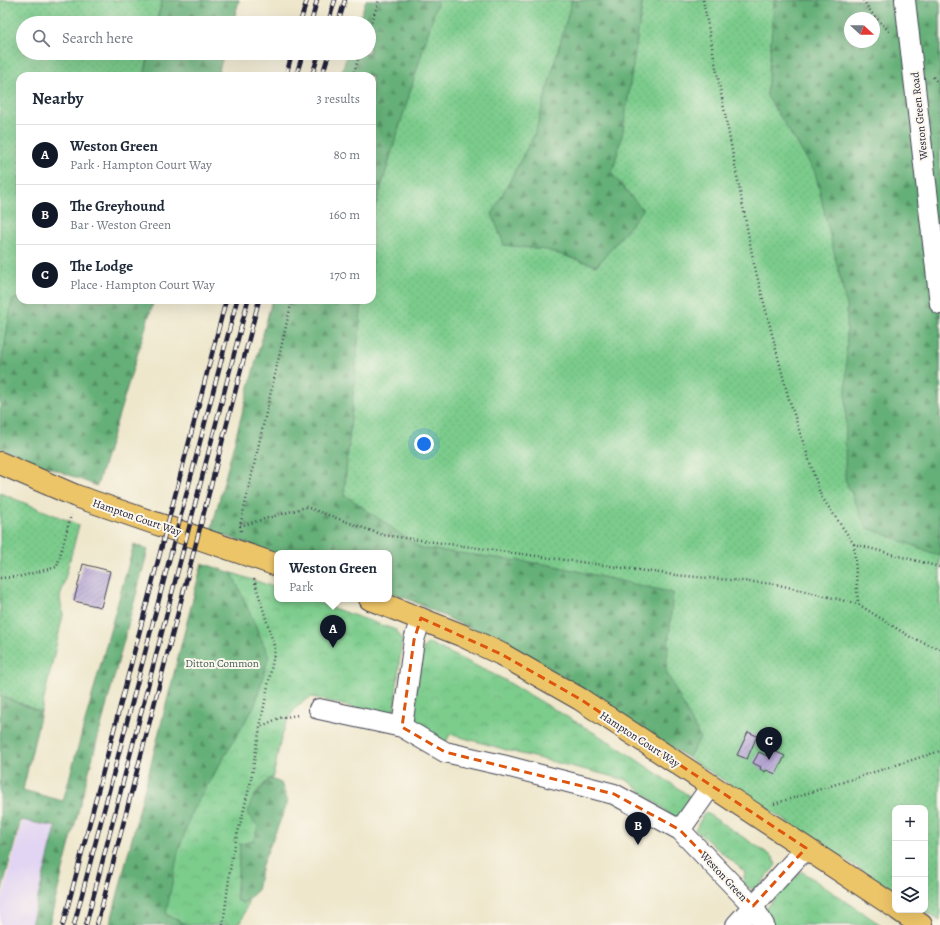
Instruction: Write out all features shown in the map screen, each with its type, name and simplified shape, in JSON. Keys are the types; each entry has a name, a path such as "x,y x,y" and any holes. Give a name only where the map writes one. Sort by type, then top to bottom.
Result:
{"highway":[{"name":"Hampton Court Way","path":"0,463 76,496 274,564"},
{"name":"Hampton Court Way","path":"378,602 421,618 494,651 537,674 580,700 760,817 892,905"},
{"path":"903,913 921,925"}],"street":[{"name":"Weston Green Road","path":"905,0 940,304"},
{"path":"402,727 414,640 421,618"},
{"name":"Weston Green","path":"319,709 402,727 445,752 509,766 614,794 680,830 753,906 764,925"},
{"path":"680,830 711,786"},
{"path":"736,925 806,848"}],"path":[{"path":"373,16 379,0"},
{"path":"703,0 754,264 788,396 821,496 854,544 858,604"},
{"path":"354,72 358,60"},
{"path":"223,925 232,856 250,785 275,649 246,554 240,526 291,304"},
{"path":"0,578 18,577 57,567 76,496"},
{"path":"240,526 306,507 383,535 674,576 774,584 858,604 912,638 940,648"},
{"path":"854,544 940,567"},
{"path":"260,727 278,718 298,715"},
{"path":"760,817 767,807 940,751"}],"highlighted area":[{"path":"421,618 501,654 580,699 806,848 753,906 680,830 614,794 445,752 402,727 414,640"}],"shaded area":[{"path":"23,819 56,828 32,925 0,925 0,906"}],"green space":[{"path":"0,0 239,0 235,16 16,16 16,60 222,60 218,72 16,72 16,304 150,304 0,442"},
{"path":"162,0 239,0 235,16 158,16"},
{"path":"366,0 438,0 376,204 376,72 341,72 346,60 376,60 376,16 360,16"},
{"path":"375,0 940,0 940,921 927,913 928,805 892,805 892,890 712,773 509,647 404,597 392,593 392,550 274,550 274,552 211,531 281,304 376,304 376,72 372,72 370,60 376,60 376,16 372,16"},
{"path":"572,0 643,0 623,131 612,174 643,210 597,266 546,250 504,245 492,214 535,133"},
{"path":"774,0 940,0 940,556 866,527 845,479 847,307 815,172 767,96"},
{"path":"147,60 222,60 218,72 145,72"},
{"path":"16,298 16,304 153,304 97,486 0,448 0,373 12,300"},
{"path":"271,304 362,304 344,494 420,548 551,565 673,593 666,671 700,738 688,758 509,647 404,597 392,593 392,550 274,550 274,553 211,531"},
{"path":"0,493 79,525 60,598 63,615 41,712 0,695"},
{"path":"134,544 148,550 49,925 31,925 56,827 21,820 0,896 0,695 41,712 23,790 63,801"},
{"name":"Ditton Common","path":"202,563 232,573 269,656 255,705 192,811 166,914 187,925 110,925"},
{"path":"232,573 274,587 274,602 316,602 396,630 402,639 394,713 390,717 312,697 302,702 294,710 288,720 280,743 273,778 270,778 262,786 250,804 248,815 258,826 253,841 240,844 236,900 243,903 249,899 241,923 238,922 236,925 187,925 166,914 178,853 192,811 255,705 269,656"},
{"path":"429,643 501,678 615,745 691,797 676,819 627,780 517,753 450,734 446,742 415,725 412,718 423,648"},
{"path":"270,778 281,783 288,802 262,865 257,891 243,903 236,900 240,844 249,803"},
{"path":"705,812 773,857 776,865 759,886 750,889 743,882 745,872 695,830"},
{"path":"801,871 881,925 772,925 764,910"}],"building":[{"path":"83,564 110,571 101,607 74,601"},
{"path":"748,732 757,736 747,759 737,755"},
{"path":"770,749 785,756 776,774 766,770 765,772 760,769 761,767 753,763 759,752 767,756"}],"railway":[{"path":"302,16 307,0"},
{"path":"313,16 317,0"},
{"path":"330,16 335,0"},
{"path":"340,16 345,0"},
{"path":"287,72 290,60"},
{"path":"297,72 301,60"},
{"path":"313,72 317,60"},
{"path":"323,72 327,60"},
{"path":"63,925 225,304"},
{"path":"74,925 236,304"},
{"path":"86,925 247,304"},
{"path":"97,925 258,304"}],"place":[{"name":"Weston Green","path":"333,648"},
{"name":"The Lodge","path":"769,760"},
{"name":"The Greyhound","path":"638,845"}]}
